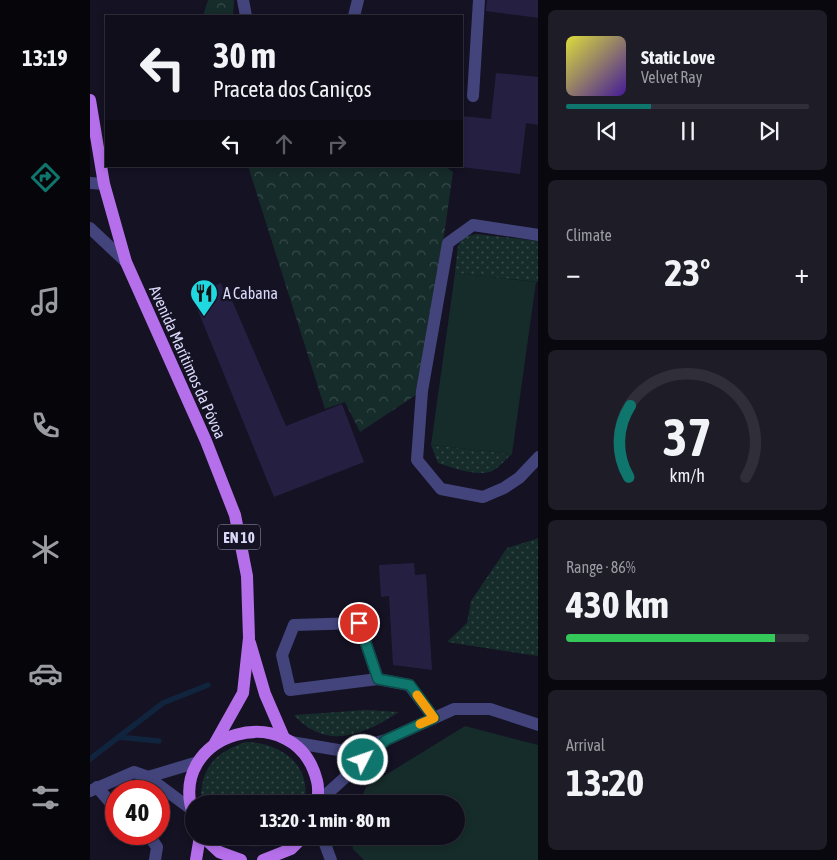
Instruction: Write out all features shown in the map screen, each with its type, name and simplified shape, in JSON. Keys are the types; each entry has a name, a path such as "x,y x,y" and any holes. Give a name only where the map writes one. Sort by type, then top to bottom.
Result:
{"main road":[{"name":"Avenida Marítimos da Póvoa","path":"90,100 91,127 104,184 126,262 206,441 235,515 247,576 249,638 242,693 215,743"},
{"name":"Avenida Marítimos da Póvoa","path":"249,638 265,694 288,740"},
{"path":"190,795 189,785 198,762 215,743 239,732 264,731 288,740 307,758 318,781 318,795"},
{"path":"196,860 199,845"},
{"path":"211,845 219,852 241,860"},
{"path":"263,860 268,860 291,849 295,845"}],"street":[{"path":"243,0 246,15"},
{"path":"354,15 358,0"},
{"path":"473,96 480,0"},
{"path":"90,183 104,184"},
{"path":"538,235 473,226 448,243 422,391 417,460 441,489 483,497 504,488 519,478 538,457"},
{"path":"90,228 126,262"},
{"path":"378,679 359,623 294,625 282,656 290,690 378,679 410,685 434,718"},
{"path":"288,740 344,751 386,740 454,709 490,709 538,725"},
{"path":"327,795 386,740"},
{"path":"148,777 198,762"},
{"path":"105,798 94,789 134,772 148,777 185,807"},
{"path":"155,860 156,845"},
{"path":"325,845 331,860"}],"green space":[{"path":"208,0 234,0 233,15 203,15"},
{"path":"248,167 446,167 453,172 422,391 360,432 345,402 325,409"},
{"path":"477,234 538,241 538,282 455,273 458,246 463,237"},
{"path":"455,273 536,282 512,454 431,445"},
{"path":"431,445 512,454 493,471 478,473 438,463"},
{"path":"538,538 538,656 447,642 467,623 471,601 507,548"},
{"path":"366,710 399,712 359,733 345,736 319,733 306,726 294,715"},
{"path":"465,726 538,745 538,860 364,860 353,849 352,845 465,845 465,795 363,795 366,787"},
{"path":"246,742 259,743 282,752 292,759 299,768 304,778 305,795 201,795 203,781 211,764 225,751"},
{"path":"241,845 265,845 261,846"}],"building":[{"path":"487,0 538,0 538,18 486,11"},
{"path":"496,73 538,77 538,125 526,123 520,174 461,167 463,167 463,116 491,119"},
{"path":"221,283 225,293 228,291 286,426 342,404 364,462 274,497 192,296"},
{"path":"414,563 415,575 426,574 432,670 393,665 389,596 381,597 379,565"}],"waterway":[{"path":"90,759 163,703 208,685"},
{"path":"118,737 159,741"}],"slow traffic":[{"path":"417,695 434,718 420,724"}],"place":[{"name":"A Cabana","path":"204,317"}],"route":[{"path":"359,623 378,679 410,685 434,718 386,740 363,760"}]}
